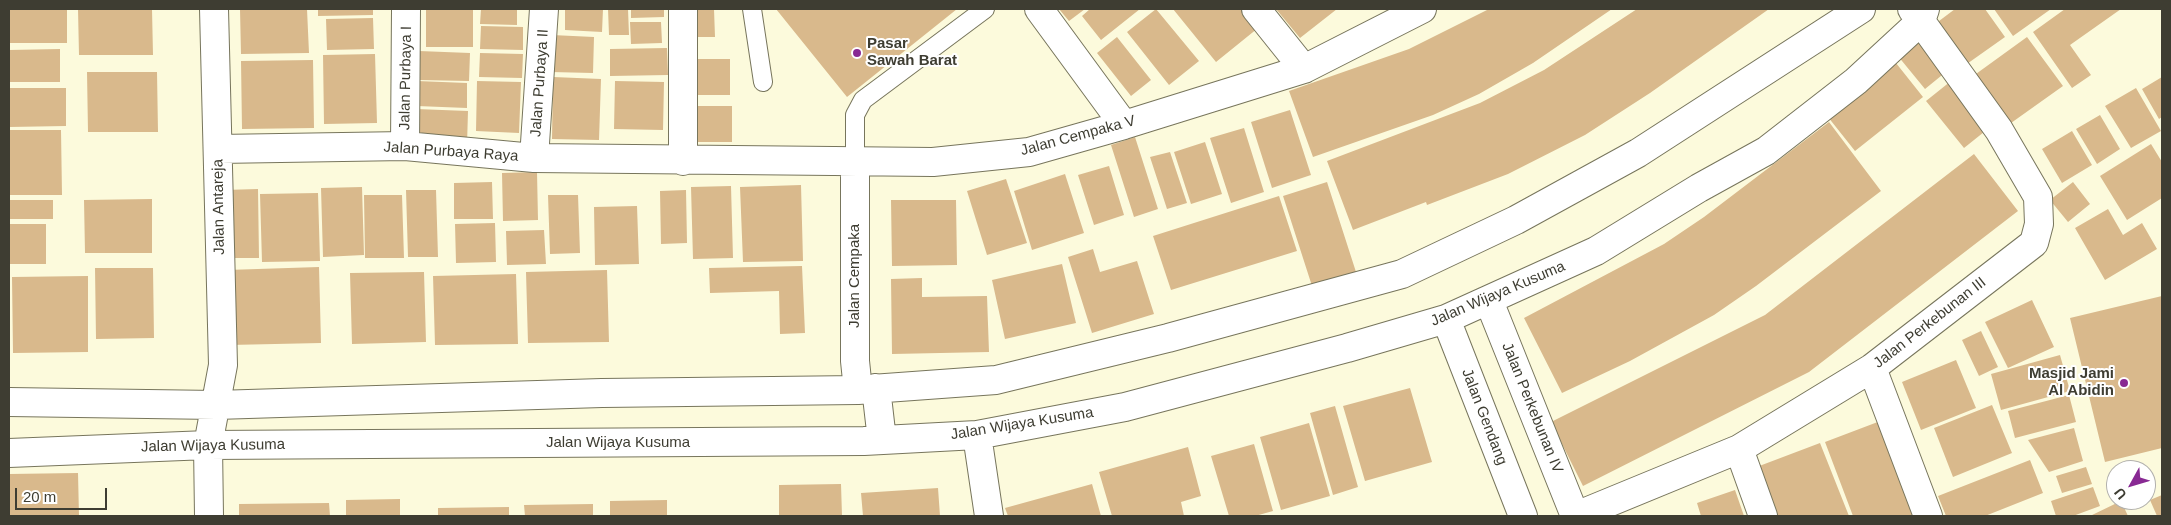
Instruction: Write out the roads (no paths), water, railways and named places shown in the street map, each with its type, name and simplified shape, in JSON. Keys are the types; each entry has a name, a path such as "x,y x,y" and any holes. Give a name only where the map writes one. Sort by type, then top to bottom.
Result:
{"street":[{"name":"Jalan Antareja","path":"209,516 208,445 222,366 214,9"},
{"name":"Jalan Purbaya I","path":"405,146 406,9"},
{"name":"Jalan Purbaya II","path":"534,158 544,9"},
{"path":"683,9 684,161"},
{"path":"1039,9 1124,125"},
{"path":"1256,9 1304,69"},
{"name":"Jalan Cempaka V","path":"684,161 933,162 1029,152 1124,125 1304,69 1422,9"},
{"path":"9,402 216,405 602,393 867,389 996,380 1168,338 1402,274 1516,220 1638,153 1861,9"},
{"name":"Jalan Wijaya Kusuma","path":"9,453 208,445 882,440 977,435 1125,407 1338,351 1446,319 1596,251 1699,188 1766,151 1856,81 1920,13"},
{"name":"Jalan Perkebunan III","path":"1576,516 1739,449 1872,368 2034,243 2039,224 2038,197 1999,130 1920,13"},
{"name":"Jalan Purbaya Raya","path":"218,149 405,146 534,158 684,161"},
{"name":"Jalan Cempaka","path":"855,161 855,360 867,389 882,440"},
{"name":"Jalan Perkebunan IV","path":"1489,301 1576,516"},
{"name":"Jalan Gendang","path":"1446,319 1523,516"},
{"path":"1872,368 1928,516"},
{"path":"977,435 989,516"},
{"path":"1739,449 1763,516"}],"lane":[{"path":"752,9 763,82"},
{"path":"855,161 855,115 863,100 985,9"}],"place":[{"name":"Pasar Sawah Barat","path":"857,53"},
{"name":"Masjid Jami Al Abidin","path":"2124,383"}]}
